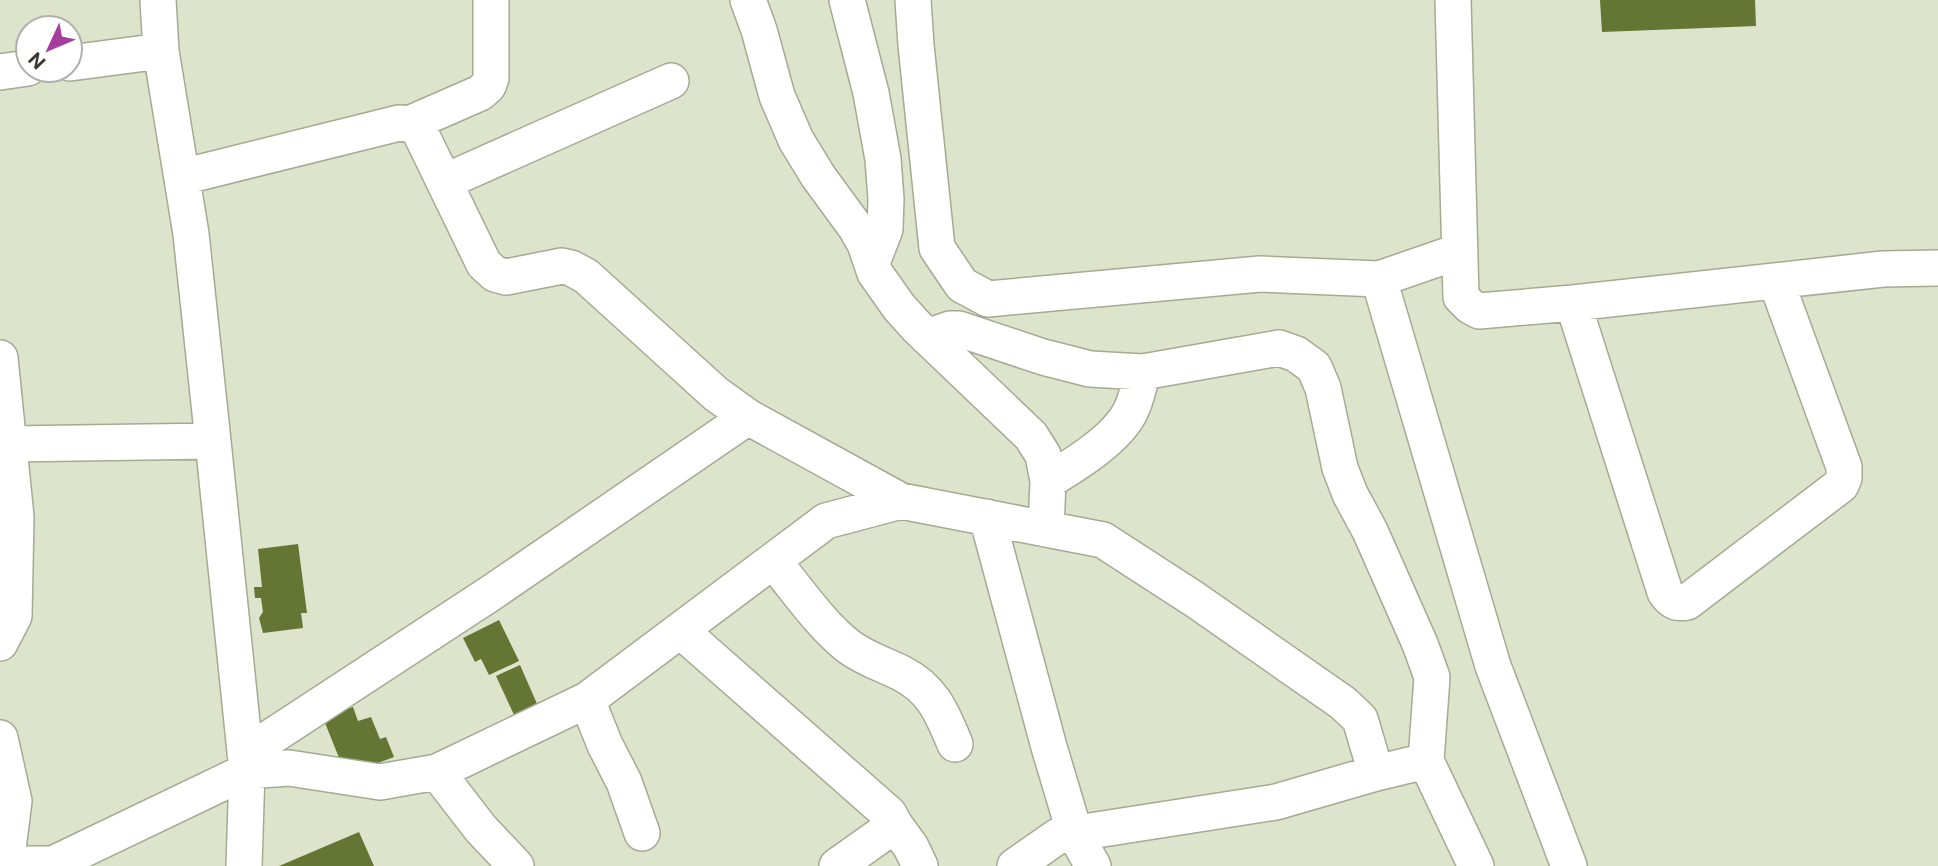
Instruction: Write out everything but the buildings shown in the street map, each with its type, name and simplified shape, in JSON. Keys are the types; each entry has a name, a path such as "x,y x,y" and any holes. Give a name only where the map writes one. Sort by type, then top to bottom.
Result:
{"street":[{"path":"158,0 161,51 191,234 246,762 244,866"},
{"path":"409,124 480,93 488,86 491,78 491,0"},
{"path":"748,0 777,96 796,140 856,228 876,273 899,307 1031,436 1043,455 1048,481 1045,529"},
{"path":"847,0 871,93 883,159 885,229 872,262"},
{"path":"913,0 937,248 962,285 988,299 1260,274 1379,279 1460,251"},
{"path":"1453,0 1461,297 1470,306 1479,310 1573,303 1883,270 1938,268"},
{"path":"84,61 161,51"},
{"path":"444,182 671,81"},
{"path":"182,177 399,123 418,128 484,264 495,274 506,277 562,266 572,268 586,276 716,394 748,417 901,501 1103,540 1343,702 1360,719 1376,773"},
{"path":"1379,279 1493,666 1569,866"},
{"path":"1573,303 1665,592 1670,600 1679,604 1688,602 1841,485 1844,478 1844,467 1776,281"},
{"path":"927,337 950,329 959,329 1043,357 1090,369 1143,372 1279,348 1296,354 1314,367 1323,388 1340,468 1420,644 1432,677 1426,761 1476,866"},
{"path":"0,358 9,444 8,517 14,616 0,643"},
{"path":"1048,481 1119,429 1130,413 1143,372"},
{"path":"0,738 14,801 4,865 53,864 246,762 748,417"},
{"path":"9,444 213,441"},
{"path":"246,762 380,782 437,772 587,700 826,521 901,501"},
{"path":"987,517 1075,834 1093,866"},
{"path":"773,561 832,631 849,647 924,687 943,713 955,744"},
{"path":"681,631 889,814 920,866"},
{"path":"587,700 624,782 642,833"},
{"path":"1015,866 1058,836 1276,802 1426,761"},
{"path":"437,772 481,829 516,866"},
{"path":"837,866 895,825"}]}
